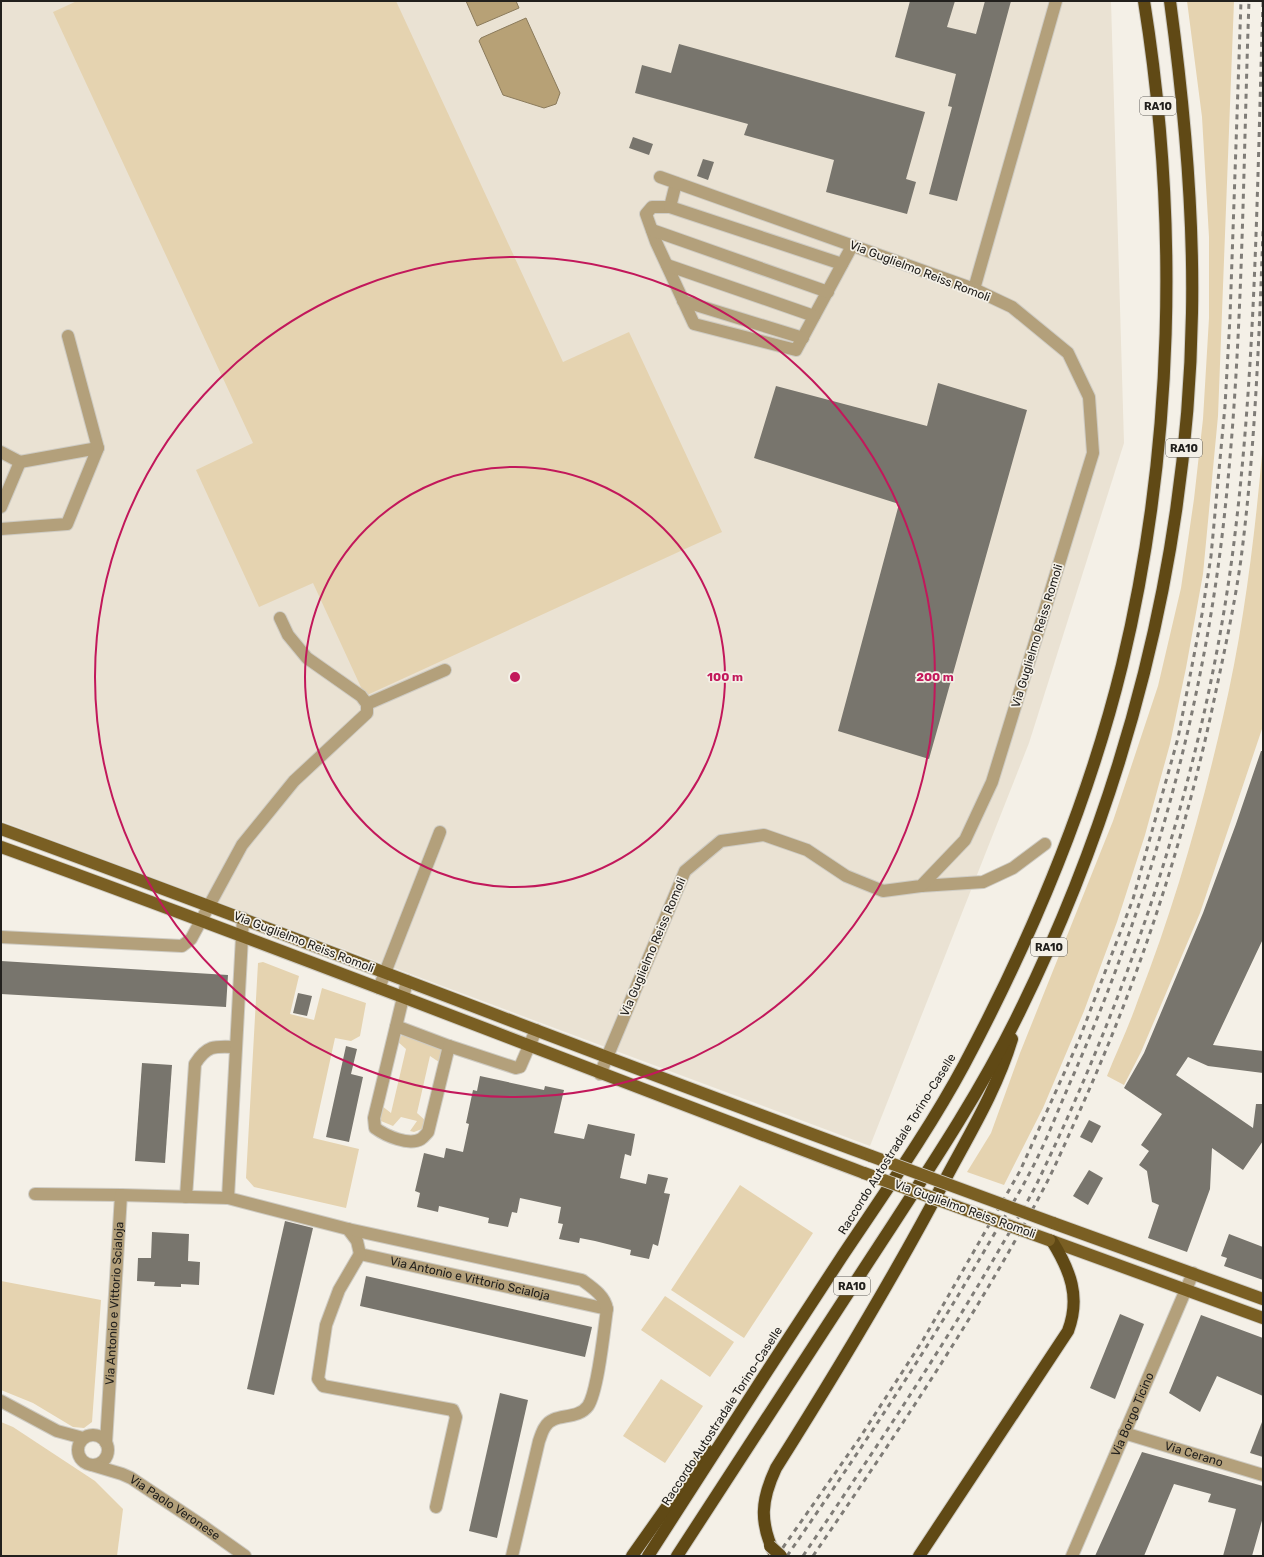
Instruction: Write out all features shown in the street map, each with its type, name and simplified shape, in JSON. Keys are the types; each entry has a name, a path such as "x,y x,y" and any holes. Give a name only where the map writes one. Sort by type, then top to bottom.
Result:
{"highway":[{"name":"Raccordo Autostradale Torino-Caselle","path":"648,1556 762,1378 941,1105 983,1028 1021,948 1063,851 1100,742 1122,665 1143,562 1152,497 1164,373 1167,246 1164,177 1157,90 1144,1"},
{"name":"RA10","path":"677,1556 977,1091 1020,1011 1063,916 1083,866 1123,750 1145,672 1157,620 1177,501 1190,374 1192,245 1189,175 1182,94 1170,1"},
{"name":"RA10","path":"781,1556 772,1551 764,1529 763,1514 765,1497 776,1468 914,1239 983,1109 1007,1054 1020,1011"},
{"path":"919,1556 1068,1331 1074,1317 1073,1289 1063,1259 1050,1240"},
{"name":"RA10","path":"632,1556 706,1451 762,1378"}],"main road":[{"name":"Via Guglielmo Reiss Romoli","path":"1,829 209,905 607,1058 1263,1299"},
{"name":"Via Guglielmo Reiss Romoli","path":"1,847 242,935 600,1074 864,1173 1263,1318"}],"street":[{"path":"974,289 1056,1"},
{"name":"Via Guglielmo Reiss Romoli","path":"600,1074 685,871 721,841 764,835 808,850 846,876 883,891 921,886 965,840 992,782 1093,453 1089,397 1068,352 1012,307 974,289 660,177"},
{"path":"670,207 676,183"},
{"path":"842,264 670,207 652,207 646,214 694,324 796,350 852,246"},
{"path":"652,230 828,292"},
{"path":"667,265 814,316"},
{"path":"683,301 803,338"},
{"path":"1,529 67,524 98,448 68,336"},
{"path":"1,452 20,462 98,448"},
{"path":"1,507 20,462"},
{"path":"1,936 182,946 191,940 242,845 294,781 367,713 367,704 361,696 307,658 288,635 280,618"},
{"path":"367,704 445,670"},
{"path":"379,988 440,832"},
{"path":"921,886 984,882 1012,868 1045,844"},
{"path":"228,1198 242,918"},
{"path":"407,981 374,1118 376,1128 383,1134 408,1141 421,1139 428,1132 449,1046"},
{"path":"396,1026 449,1046 516,1068 520,1067 523,1062 536,1030"},
{"path":"186,1197 195,1064 201,1056 216,1046 235,1047"},
{"name":"Via Antonio e Vittorio Scialoja","path":"35,1194 228,1198 348,1229 582,1280 596,1291 606,1303 607,1309 360,1254"},
{"name":"Via Antonio e Vittorio Scialoja","path":"107,1447 112,1324 121,1195"},
{"path":"348,1229 357,1241 360,1254 339,1290 326,1325 318,1379 323,1386 453,1410 456,1417 436,1507"},
{"name":"Via Borgo Ticino","path":"1072,1556 1193,1273"},
{"path":"512,1556 539,1441 545,1425 560,1417 576,1416 587,1406 594,1393 607,1309"},
{"path":"1,1401 57,1431 78,1451 84,1462 92,1465 97,1464 104,1459 107,1447 103,1439 57,1431"},
{"name":"Via Antonio e Vittorio Scialoja","path":"88,1437 108,1412"},
{"name":"Via Cerano","path":"1124,1433 1263,1475"},
{"path":"78,1451 80,1442 88,1437"},
{"name":"Via Paolo Veronese","path":"107,1447 122,1474"},
{"name":"Via Paolo Veronese","path":"92,1465 122,1474 200,1524 246,1556"}],"shaded area":[{"path":"1,1 1111,1 1124,443 1029,743 870,1146 1,821"},
{"path":"77,1 396,1 563,362 629,332 722,532 365,696 313,583 259,607 196,470 253,443 53,12"},
{"path":"466,1 516,1 519,8 477,26"},
{"path":"1187,1 1234,1 1218,416 1203,574 1186,668 1170,744 1145,835 1117,922 1084,1011 1043,1108 1004,1185 967,1172 991,1133 1020,1053 1113,821 1158,686 1181,588 1194,499 1203,419 1209,318 1209,237 1202,117"},
{"path":"526,18 560,93 556,104 544,108 503,95 479,41 481,38"},
{"path":"1263,443 1263,726 1200,913 1141,1052 1124,1085 1107,1076 1127,1029 1175,895 1206,789 1223,717 1237,649 1248,581"},
{"path":"263,962 299,976 290,1014 314,1020 322,988 366,1003 360,1036 351,1041 335,1038 313,1138 359,1149 346,1208 254,1187 246,1178 258,963"},
{"path":"404,1033 439,1045 442,1053 439,1062 430,1056 417,1113 426,1121 422,1129 414,1132 410,1131 417,1121 401,1117 393,1126 381,1121 380,1117 382,1106 391,1113 406,1049 397,1041"},
{"path":"740,1185 813,1233 744,1338 671,1290"},
{"path":"1,1281 101,1300 92,1422 84,1428 73,1427 33,1403 1,1390"},
{"path":"665,1296 734,1342 710,1377 641,1330"},
{"path":"661,1379 703,1406 665,1463 623,1436"},
{"path":"1,1422 13,1427 95,1481 123,1509 117,1556 1,1556"}],"building":[{"path":"910,1 955,1 947,27 976,34 985,1 1011,1 957,201 929,194 952,107 948,106 956,74 895,57"},
{"path":"679,44 925,112 906,179 916,182 907,214 826,192 834,160 744,135 748,124 635,93 642,65 671,73"},
{"path":"633,137 653,144 649,155 629,148"},
{"path":"703,159 714,162 708,180 697,176"},
{"path":"938,383 1027,410 929,759 838,731 899,504 754,458 776,386 927,426"},
{"path":"1261,751 1263,751 1263,939 1213,1045 1263,1051 1263,1073 1208,1066 1188,1057 1176,1075 1253,1128 1256,1104 1263,1104 1263,1141 1243,1170 1212,1148 1210,1189 1187,1252 1148,1238 1159,1205 1152,1202 1147,1171 1139,1165 1149,1151 1141,1145 1162,1114 1124,1088 1144,1053 1203,913"},
{"path":"1,961 228,975 226,1007 1,994"},
{"path":"298,993 312,996 307,1016 293,1013"},
{"path":"346,1046 357,1049 351,1074 363,1077 349,1142 326,1137"},
{"path":"142,1063 172,1065 165,1163 135,1161"},
{"path":"480,1076 544,1090 545,1086 564,1090 554,1133 584,1139 588,1124 635,1134 631,1156 625,1154 620,1178 646,1184 648,1174 668,1178 664,1193 670,1194 658,1246 653,1244 649,1259 630,1255 631,1250 595,1241 580,1238 579,1243 559,1239 563,1224 558,1223 561,1207 520,1198 517,1213 512,1212 508,1227 488,1223 489,1218 439,1206 438,1212 417,1207 420,1193 415,1191 424,1153 444,1158 446,1148 463,1152 469,1124 466,1123 473,1090 477,1091"},
{"path":"1089,1120 1101,1126 1092,1143 1080,1137"},
{"path":"1089,1170 1103,1178 1088,1205 1073,1196"},
{"path":"285,1221 313,1228 274,1395 247,1389"},
{"path":"152,1232 189,1234 188,1261 200,1262 199,1285 181,1284 181,1287 154,1286 155,1282 137,1281 138,1258 151,1258"},
{"path":"1229,1234 1263,1247 1263,1280 1224,1266 1227,1258 1221,1256"},
{"path":"366,1276 592,1327 585,1357 360,1306"},
{"path":"1120,1314 1144,1324 1115,1399 1090,1388"},
{"path":"1201,1315 1263,1338 1263,1396 1217,1376 1200,1412 1169,1393"},
{"path":"500,1393 528,1400 497,1538 469,1531"},
{"path":"1262,1422 1263,1423 1263,1457 1250,1453"},
{"path":"1142,1452 1263,1486 1263,1517 1252,1556 1223,1556 1236,1509 1208,1502 1211,1494 1174,1484 1144,1556 1095,1556"}],"railway":[{"path":"777,1556 859,1439 923,1340 1020,1171 1079,1040 1133,899 1178,738 1202,614 1211,556 1225,406 1230,317 1241,1"},
{"path":"787,1556 865,1442 915,1365 963,1288 1028,1176 1050,1131 1098,1015 1125,944 1171,799 1205,651 1217,576 1226,500 1236,376 1242,251 1249,1"},
{"path":"803,1556 947,1337 1036,1186 1075,1101 1106,1027 1135,951 1160,874 1183,796 1203,718 1219,638 1232,558 1240,489 1251,350 1263,1"},
{"path":"813,1556 874,1466 963,1328 992,1281 1050,1177 1103,1057 1124,1005 1161,901 1192,794 1205,740 1227,639 1241,559 1253,436 1263,231"}]}
